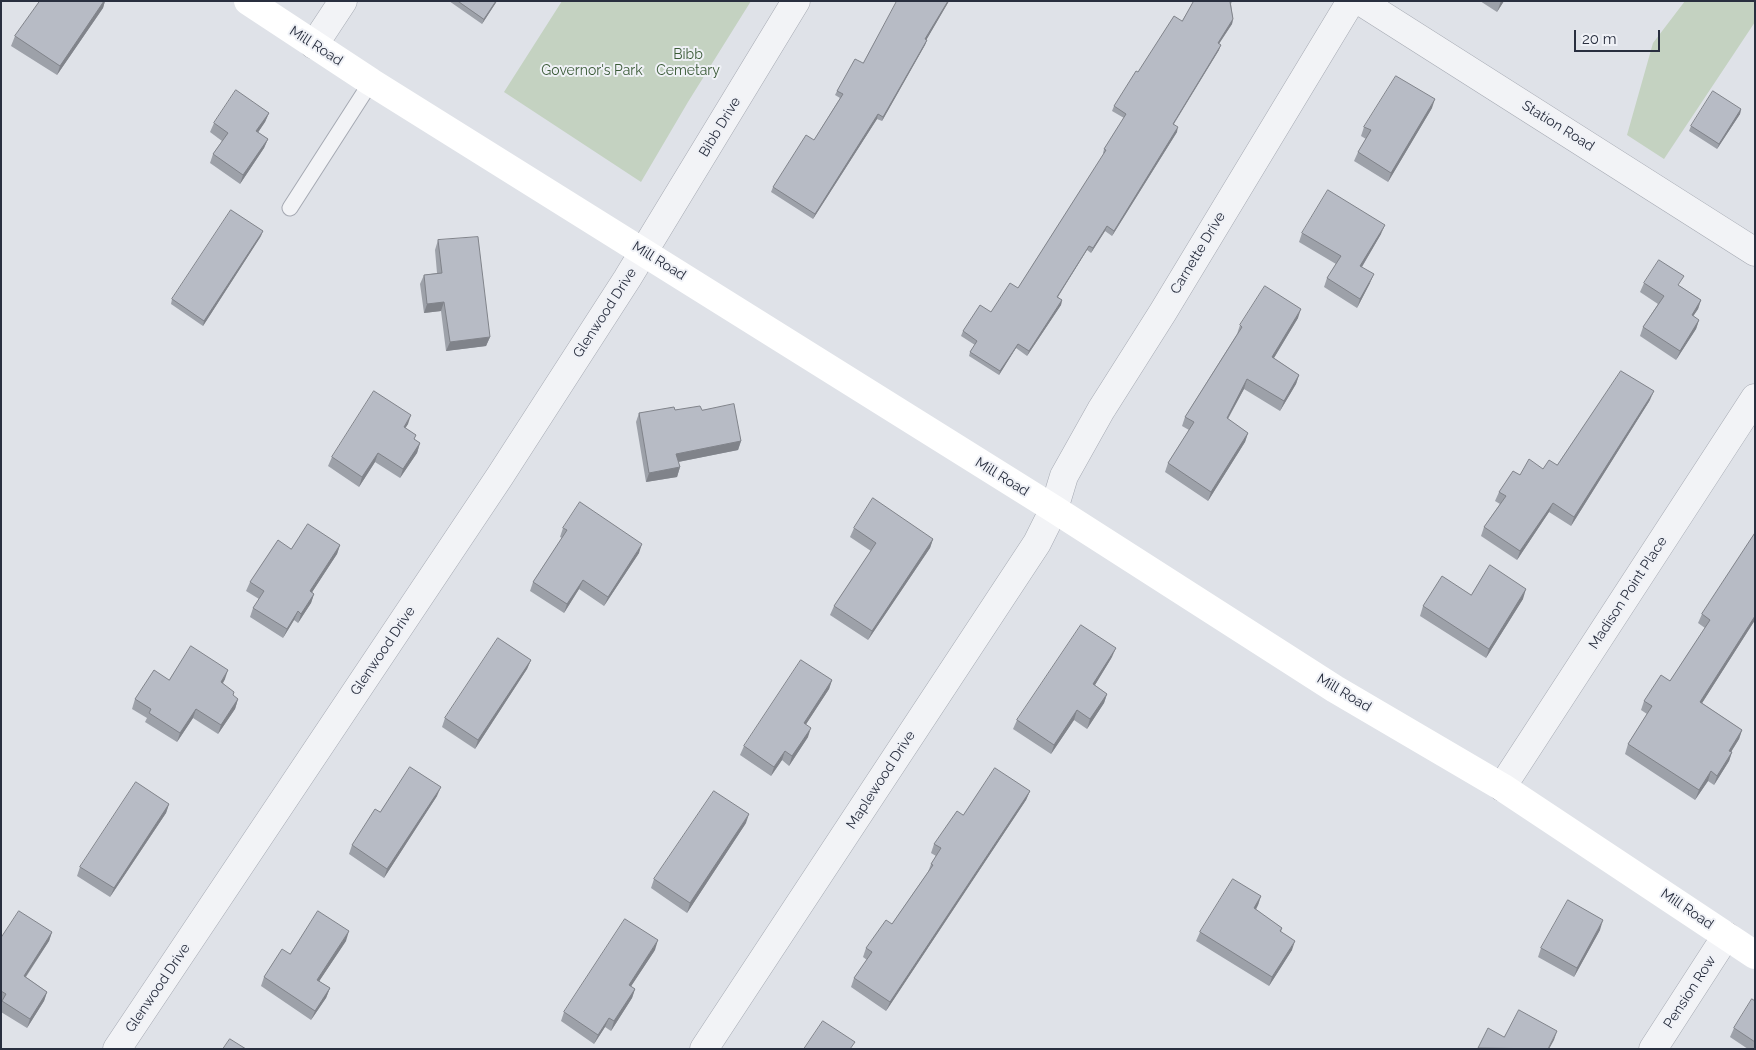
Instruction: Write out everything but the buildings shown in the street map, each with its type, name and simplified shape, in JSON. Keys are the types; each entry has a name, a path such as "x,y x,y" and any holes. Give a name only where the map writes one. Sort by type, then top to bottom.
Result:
{"street":[{"name":"Mill Road","path":"248,1 371,82 1054,509 1335,689 1502,787 1755,954"},
{"path":"314,44 342,1"},
{"name":"Bibb Drive","path":"645,252 796,1"},
{"name":"Carnette Drive","path":"1054,509 1064,476 1101,410 1163,312 1351,1"},
{"name":"Station Road","path":"1360,1 1755,252"},
{"name":"Glenwood Drive","path":"118,1049 500,476 645,252"},
{"name":"Madison Point Place","path":"1502,787 1755,398"},
{"name":"Maplewood Drive","path":"704,1049 986,622 1037,542 1054,509"},
{"name":"Pension Row","path":"1653,1049 1726,936"}],"lane":[{"path":"290,208 371,82"}],"green space":[{"name":"Governor's Park","path":"562,1 751,1 641,182 504,92"},
{"path":"1685,1 1755,1 1755,22 1664,159 1627,135 1653,43"}],"park label":[{"name":"Bibb Cemetary","path":"688,64"}]}
